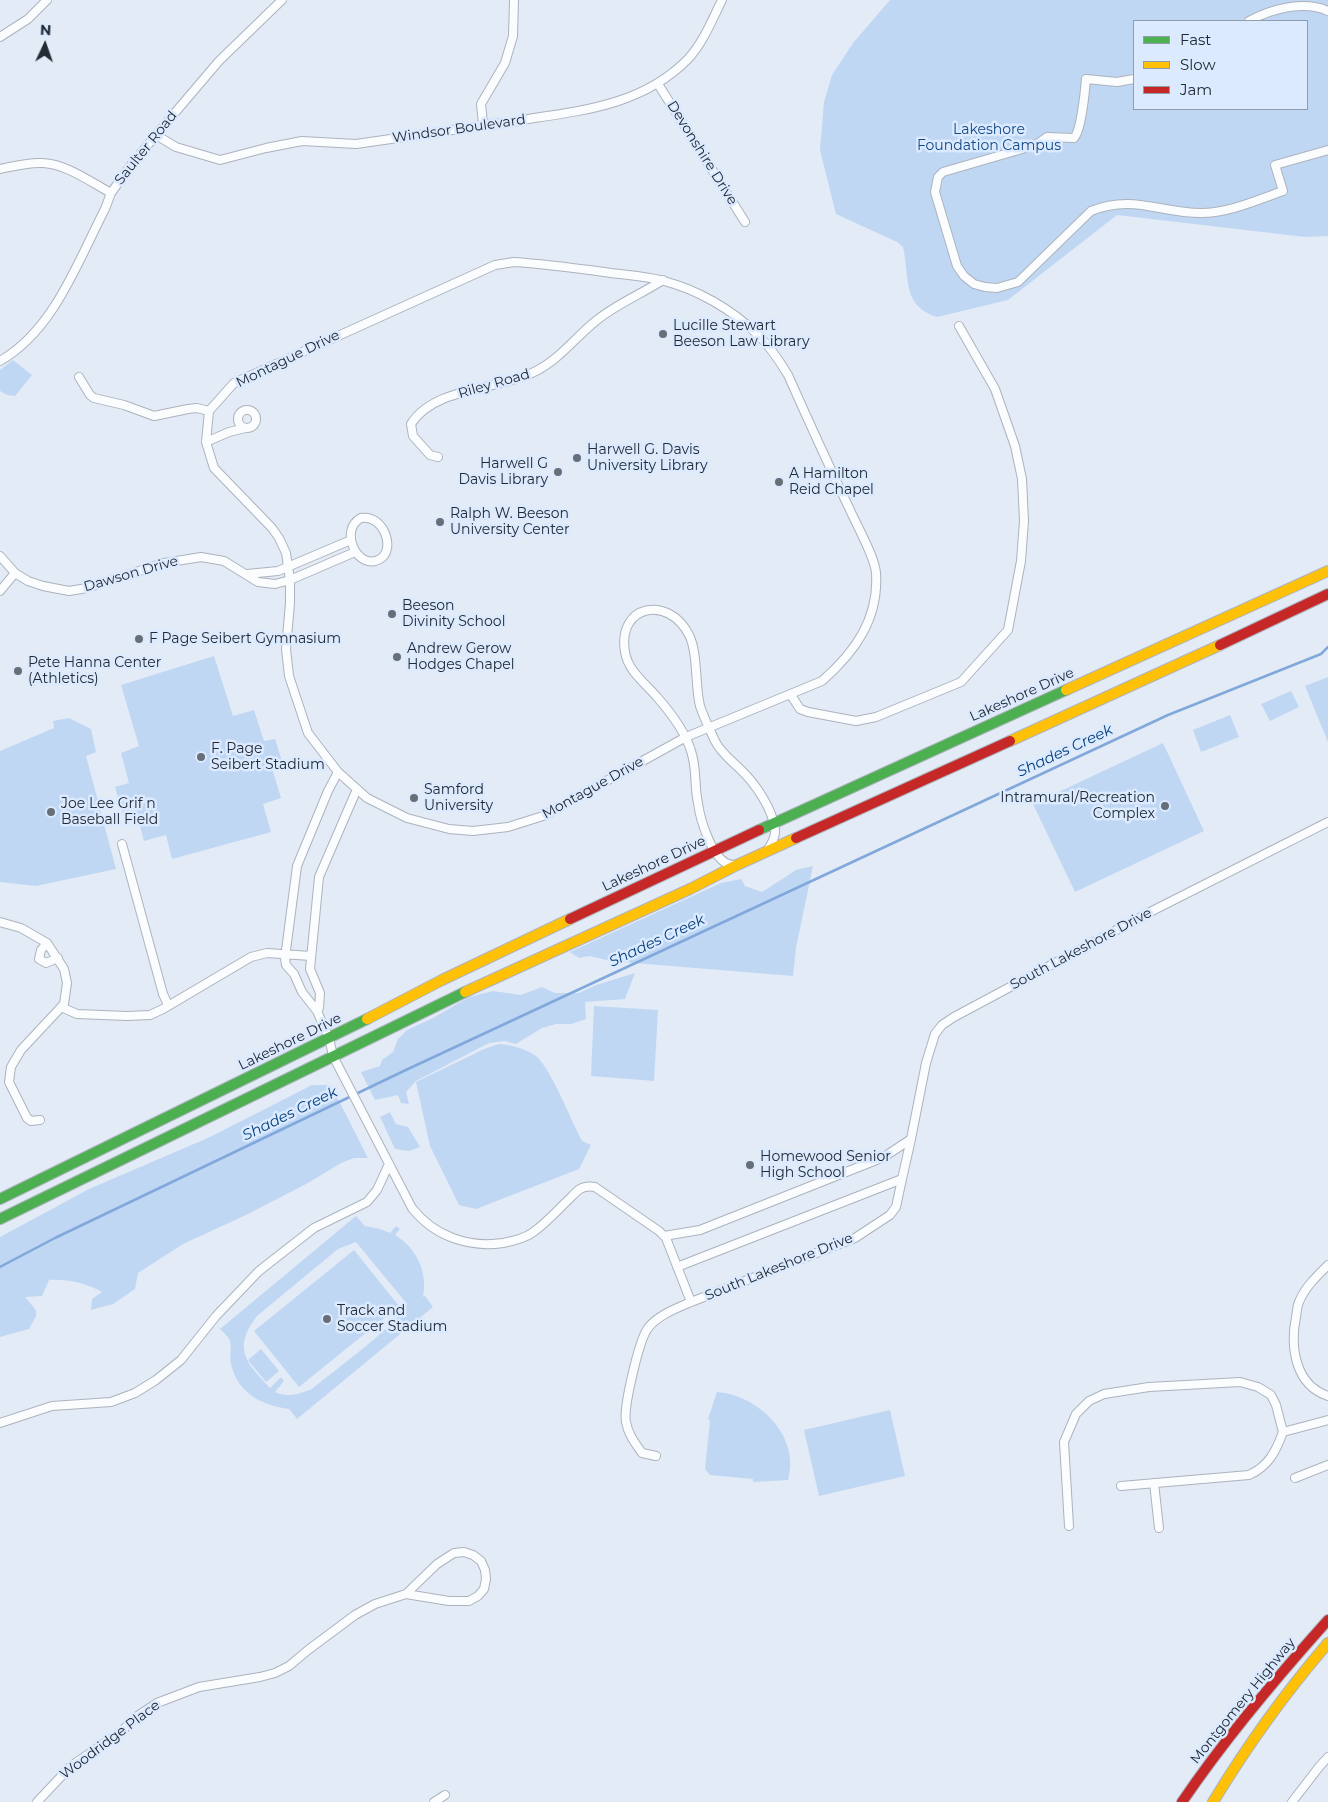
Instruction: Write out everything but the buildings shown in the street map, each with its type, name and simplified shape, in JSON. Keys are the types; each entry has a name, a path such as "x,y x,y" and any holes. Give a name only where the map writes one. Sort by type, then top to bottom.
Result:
{"main road":[{"name":"Lakeshore Drive","path":"0,1199 329,1038 442,980 773,823 1328,571"},
{"path":"0,1219 498,976 1328,594"},
{"name":"Montgomery Highway","path":"1182,1802 1199,1776 1273,1680 1328,1620"},
{"name":"Montgomery Highway","path":"1213,1802 1244,1751 1295,1681 1328,1643"}],"street":[{"path":"0,37 28,19 47,0"},
{"name":"Saulter Road","path":"0,360 15,352 34,334 53,310 105,209 111,193 130,165 219,61 282,0"},
{"path":"483,124 481,104 505,63 513,36 514,0"},
{"name":"Windsor Boulevard","path":"156,134 176,147 220,160 302,141 356,144 474,127 483,124 504,123 592,110 658,84 688,59 703,38 722,0"},
{"path":"1251,20 1267,12 1302,6 1320,7 1328,11"},
{"path":"1133,79 1117,82 1086,79 1078,134 1074,138 1047,137 1029,147 940,174 936,182 935,192 958,266 964,276 974,284 997,288 1018,282 1091,212 1105,206 1119,203 1200,213 1220,212 1283,191 1276,166 1328,150"},
{"name":"Devonshire Drive","path":"658,84 745,222"},
{"path":"0,169 30,163 44,163 76,173 111,193"},
{"name":"Montague Drive","path":"514,262 541,264 663,280 683,287 730,312 757,333 774,353 788,375 865,542 876,572 874,607 867,627 839,666 822,682 686,737 544,816 508,827 473,831 449,829 407,818 367,798 338,772 308,733 289,676 286,649 290,580 286,553 272,528 214,468 206,442 209,411 234,383 495,265 514,262"},
{"name":"Riley Road","path":"438,457 430,455 413,436 411,424 417,414 442,399 478,387 522,377 542,368 560,356 598,319 663,280"},
{"path":"791,695 803,711 856,721 876,717 961,682 1008,630 1021,561 1024,521 1022,480 1015,446 995,390 959,326"},
{"path":"79,377 90,395 94,398 124,405 154,416 197,408 209,411"},
{"path":"206,442 229,432 251,427 255,417 252,412 244,411 229,432"},
{"path":"238,417 240,425 246,428"},
{"path":"361,518 371,518 383,528 387,542 383,556 380,559 370,561 360,557 355,552 351,540 354,523 361,518"},
{"path":"247,574 266,574 288,568 351,540"},
{"name":"Dawson Drive","path":"15,573 28,581 43,586 70,591 87,588 164,564 201,557 224,561 258,582 275,584 290,580 355,552"},
{"path":"0,556 15,573 0,591"},
{"path":"737,865 728,864 715,851 700,813 696,791 695,766 686,737 669,712 632,670 627,658 624,643 626,629 632,619 645,611 663,610 684,627 690,636 700,706 709,727 717,745 753,782 760,792 773,823 774,836 766,853"},
{"path":"338,772 328,791 297,866 285,954 286,965 294,974 302,992 317,1011 320,993 310,970 320,873 357,789"},
{"name":"South Lakeshore Drive","path":"317,1011 329,1038 333,1056 412,1208 429,1225 456,1240 473,1244 489,1245 510,1242 530,1234 546,1222 580,1189 589,1186 595,1187 664,1236 691,1302 855,1238 890,1215 896,1207 926,1063 935,1034 942,1025 1154,910 1328,822"},
{"path":"122,844 163,994 168,1006"},
{"path":"0,922 21,928 47,943 64,969 67,983 66,994 61,1007 21,1050 11,1067 9,1082 27,1118 31,1121 40,1120"},
{"path":"47,943 41,950 39,959 46,963 58,958"},
{"path":"61,1007 77,1014 150,1015 251,957 267,954 311,956"},
{"path":"294,974 310,970"},
{"path":"664,1236 700,1230 884,1157 911,1139"},
{"path":"0,1423 52,1406 111,1402 135,1393 156,1380 181,1360 216,1316 259,1271 314,1228 367,1202 377,1190 387,1160"},
{"path":"677,1267 902,1179"},
{"path":"1328,1265 1313,1280 1299,1302 1293,1331 1295,1360 1304,1378 1312,1388 1328,1396"},
{"path":"656,1456 642,1453 627,1429 625,1420 639,1351 647,1329 654,1322 691,1302"},
{"path":"1069,1526 1064,1442 1076,1414 1089,1401 1104,1394 1148,1387 1240,1382 1258,1387 1271,1395 1276,1405 1283,1432 1276,1452 1259,1471 1249,1475 1121,1486"},
{"path":"1283,1432 1328,1420"},
{"path":"1295,1478 1328,1465"},
{"path":"1154,1483 1159,1528"},
{"name":"Woodridge Place","path":"36,1802 71,1766 122,1731 136,1717 157,1703 198,1686 226,1683 275,1673 289,1666 360,1612 375,1604 406,1594 436,1564 454,1554 464,1552 473,1555 481,1561 485,1570 484,1589 478,1596 469,1601 449,1601 406,1594"},
{"path":"1292,1802 1318,1767 1328,1757"},
{"path":"434,1802 445,1795"}],"green space":[{"name":"Lakeshore Foundation Campus","path":"890,0 1328,0 1328,236 1305,237 1117,215 1008,300 937,317 917,306 912,298 907,279 903,247 897,242 836,214 820,150 824,102 832,75 853,43"},
{"path":"13,360 32,375 15,396 7,395 0,391 0,370"},
{"name":"F. Page Seibert Stadium","path":"214,656 233,716 254,710 264,741 275,739 282,761 271,765 281,798 263,804 271,832 172,859 166,835 144,841 136,811 123,814 115,787 129,783 121,753 139,746 121,685"},
{"path":"1328,677 1328,742 1305,686"},
{"path":"1291,691 1299,707 1270,721 1261,704"},
{"path":"1230,715 1239,737 1201,752 1193,730"},
{"name":"Joe Lee Grif n Baseball Field","path":"69,718 91,729 96,752 86,756 116,869 36,886 0,882 0,751 54,728 53,721"},
{"path":"1163,743 1204,831 1075,892 1033,804"},
{"path":"813,866 796,948 793,976 610,961 590,956 579,958 570,952 721,883 741,879 745,886 762,892 796,870"},
{"path":"635,973 625,999 585,1002 586,1019 571,1024 556,1024 542,1028 516,1044 505,1041 489,1043 416,1081 406,1092 409,1104 401,1103 398,1095 375,1100 361,1072 380,1066 382,1060 393,1052 398,1039 407,1030 433,1018 469,997 493,991 521,995 542,987 555,993 579,993 596,985"},
{"path":"594,1006 658,1010 654,1081 591,1076"},
{"path":"499,1044 527,1051 542,1062 582,1141 591,1145 579,1169 476,1209 459,1205 430,1146 416,1082 484,1049"},
{"path":"312,1085 331,1085 368,1158 354,1158 341,1163 308,1183 246,1215 183,1244 138,1273 135,1289 113,1304 91,1310 92,1299 102,1292 76,1282 49,1280 42,1296 25,1297 36,1310 36,1316 29,1329 0,1337 0,1237 89,1189 210,1137"},
{"path":"390,1112 396,1124 408,1127 420,1147 409,1151 395,1149 380,1117"},
{"path":"356,1216 365,1226 390,1233 396,1226 400,1229 395,1235 403,1240 415,1254 424,1279 423,1297 425,1296 433,1307 297,1419 289,1409 261,1401 252,1396 239,1383 231,1364 231,1344 220,1329","holes":["356,1242 407,1304 392,1323 364,1348 312,1389 294,1395 275,1392 284,1381 281,1377 270,1388 254,1370 245,1355 245,1338 257,1316 338,1249"]},
{"name":"Track and Soccer Stadium","path":"354,1250 399,1306 299,1387 254,1331"},
{"path":"261,1349 279,1371 266,1382 248,1360"},
{"path":"717,1392 747,1401 773,1421 782,1434 788,1448 790,1464 788,1480 753,1482 753,1479 710,1475 705,1469 710,1421 708,1419"},
{"path":"890,1410 905,1476 819,1496 804,1430"}],"waterway":[{"name":"Shades Creek","path":"0,1267 55,1238 408,1069 1168,715 1321,654 1328,647"}],"traffic: fast":[{"path":"759,830 1066,690"},
{"path":"0,1219 465,992"},
{"path":"0,1199 367,1019"}],"traffic: slow":[{"path":"1066,690 1328,571"},
{"path":"1010,741 1220,645"},
{"path":"465,992 690,889 796,838"},
{"path":"367,1019 442,980 570,919"},
{"path":"1213,1802 1267,1720 1328,1643"}],"traffic: jam":[{"path":"1220,645 1328,594"},
{"path":"796,838 1010,741"},
{"path":"570,919 759,830"},
{"path":"1182,1802 1252,1708 1328,1620"}],"place":[{"name":"Lucille Stewart Beeson Law Library","path":"663,334"},
{"name":"Harwell G. Davis University Library","path":"577,458"},
{"name":"Harwell G Davis Library","path":"558,472"},
{"name":"A Hamilton Reid Chapel","path":"779,482"},
{"name":"Ralph W. Beeson University Center","path":"440,522"},
{"name":"Beeson Divinity School","path":"392,614"},
{"name":"F Page Seibert Gymnasium","path":"139,639"},
{"name":"Andrew Gerow Hodges Chapel","path":"397,657"},
{"name":"Pete Hanna Center (Athletics)","path":"18,671"},
{"name":"F. Page Seibert Stadium","path":"201,757"},
{"name":"Samford University","path":"414,798"},
{"name":"Intramural/Recreation Complex","path":"1165,806"},
{"name":"Joe Lee Grif n Baseball Field","path":"51,812"},
{"name":"Homewood Senior High School","path":"750,1165"},
{"name":"Track and Soccer Stadium","path":"327,1319"}]}
